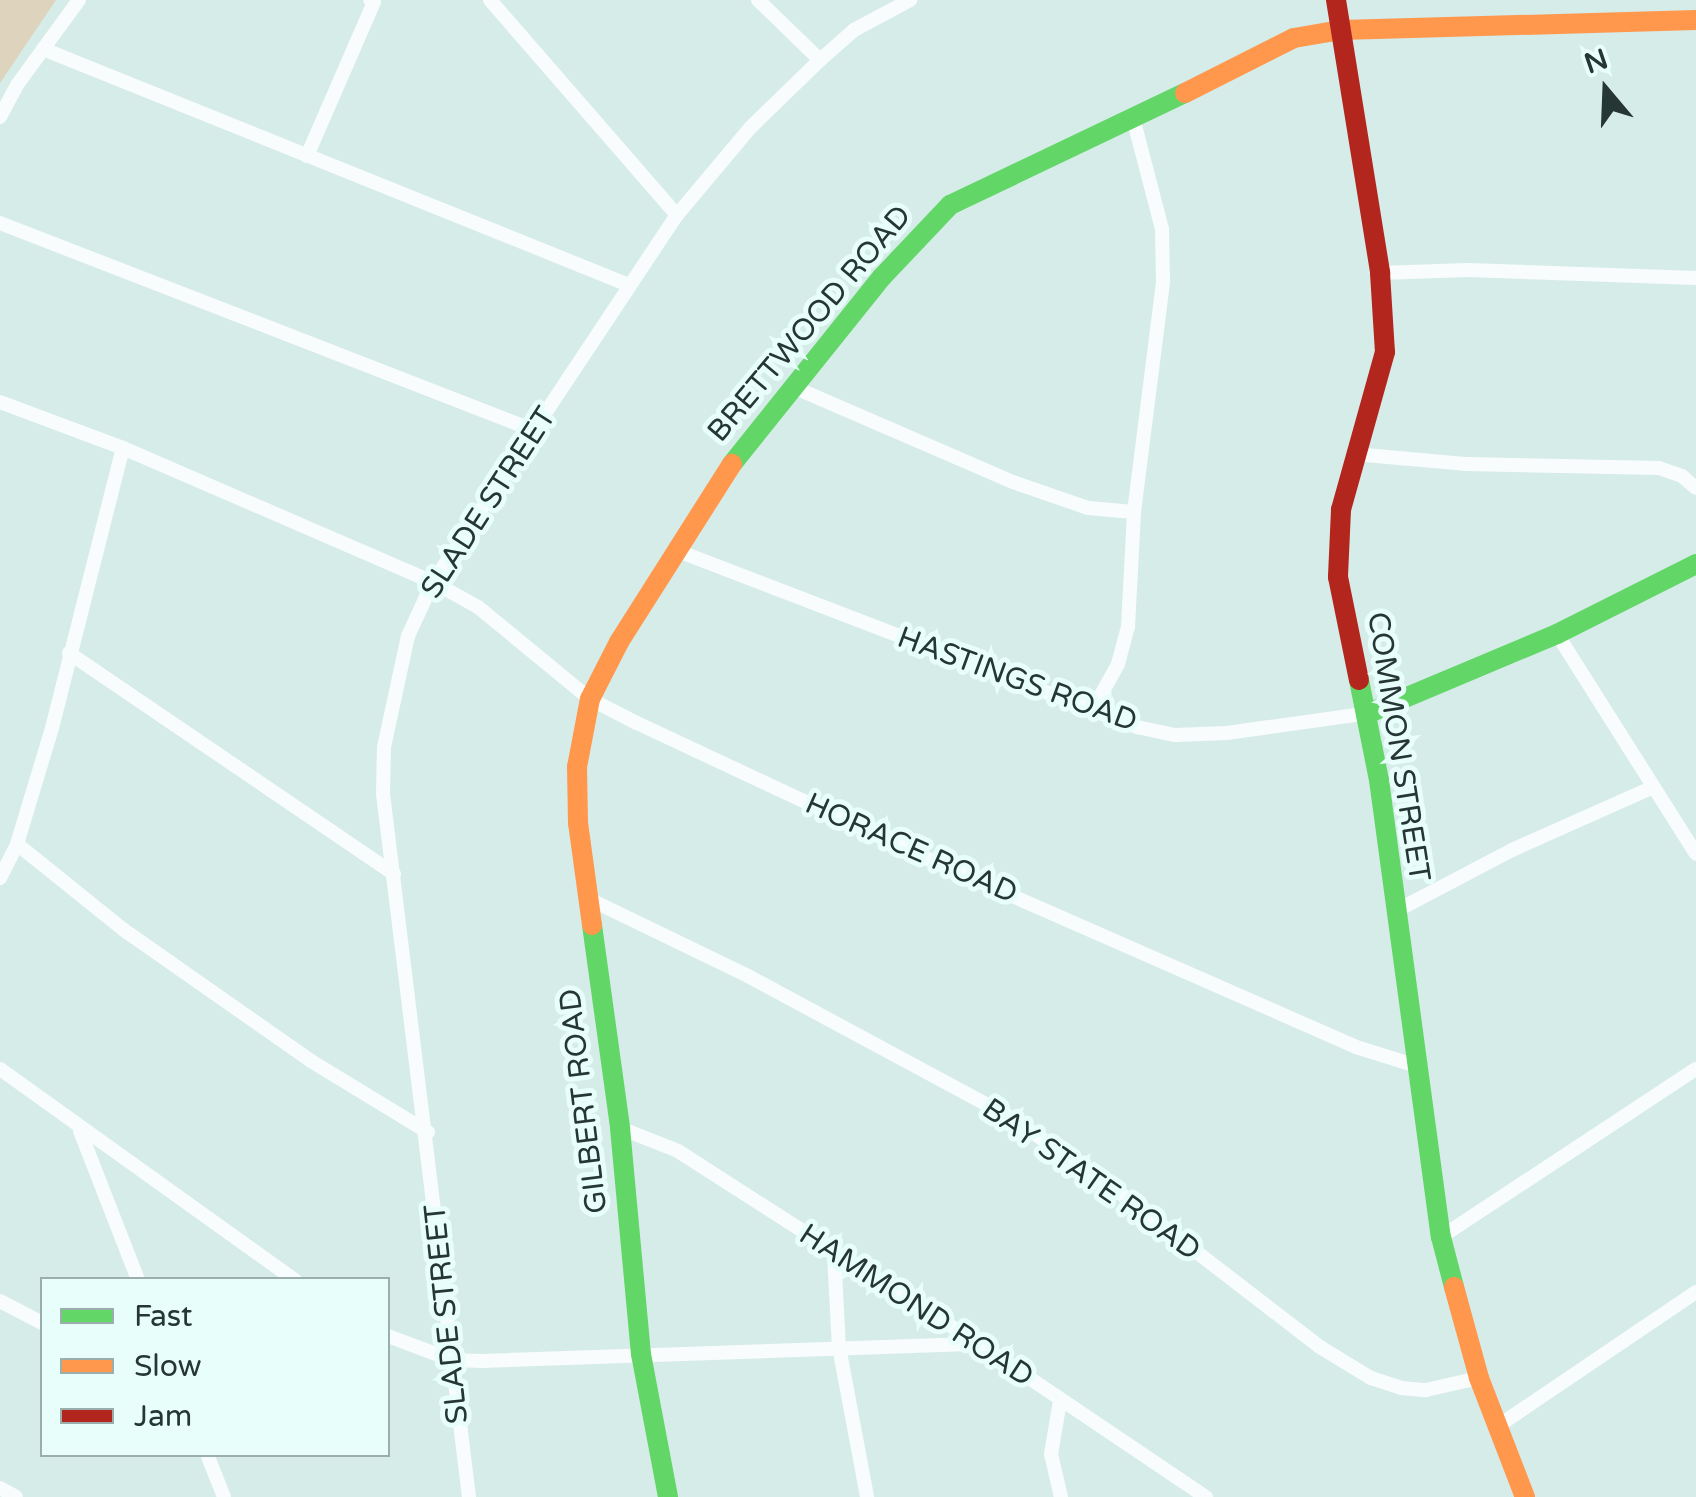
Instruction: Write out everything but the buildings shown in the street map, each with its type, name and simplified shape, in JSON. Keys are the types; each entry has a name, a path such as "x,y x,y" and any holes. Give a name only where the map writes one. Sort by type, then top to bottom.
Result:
{"street":[{"path":"0,118 79,0"},
{"path":"490,0 677,215"},
{"path":"758,0 820,60"},
{"name":"SLADE STREET","path":"469,1497 428,1132 383,794 384,747 408,636 433,582 677,215 750,128 820,60 854,30 910,0"},
{"name":"COMMON STREET","path":"1336,0 1361,176 1380,274 1385,352 1354,454 1337,544 1338,577 1368,713 1389,844 1394,912 1441,1237 1479,1378 1525,1497"},
{"path":"306,156 372,1"},
{"name":"BRETTWOOD ROAD","path":"590,698 619,642 737,456 882,277 950,205 1133,118 1262,50 1294,38 1342,30 1696,20"},
{"path":"43,49 629,284"},
{"path":"1092,711 1118,664 1128,627 1134,512 1163,281 1162,229 1133,118"},
{"path":"0,223 536,431"},
{"path":"1380,274 1468,270 1696,278"},
{"path":"790,386 1012,482 1088,508 1134,512"},
{"name":"HORACE ROAD","path":"0,402 123,448 433,582 478,607 590,698 919,854 1356,1047 1417,1066"},
{"path":"0,878 17,844 52,728 123,448"},
{"path":"1354,454 1465,464 1659,468 1682,476 1696,488"},
{"name":"HASTINGS ROAD","path":"678,551 1092,711 1175,734 1228,733 1368,713"},
{"path":"1368,713 1557,634 1696,564"},
{"path":"1557,634 1650,788 1696,854"},
{"path":"70,653 394,874"},
{"name":"GILBERT ROAD","path":"590,698 577,766 578,822 620,1128 640,1354 668,1497"},
{"path":"1394,912 1512,850 1650,788"},
{"path":"17,844 124,930 311,1062 428,1132"},
{"name":"BAY STATE ROAD","path":"591,900 748,976 1006,1115 1094,1173 1320,1347 1371,1378 1401,1388 1426,1390 1479,1378"},
{"path":"0,1069 291,1277"},
{"path":"1441,1237 1696,1069"},
{"path":"78,1126 137,1277"},
{"name":"HAMMOND ROAD","path":"620,1128 678,1151 979,1344 1206,1497"},
{"path":"834,1253 839,1346 867,1497"},
{"path":"1498,1426 1696,1292"},
{"path":"0,1301 40,1322"},
{"path":"390,1337 452,1360 979,1344"},
{"path":"1060,1401 1051,1454 1061,1497"},
{"path":"209,1457 224,1497"},
{"path":"0,1488 16,1497"}],"shaded area":[{"path":"0,0 56,0 0,83"}],"traffic: fast":[{"path":"732,464 882,277 950,205 1185,93"},
{"path":"1369,713 1557,634 1696,564"},
{"path":"1359,680 1379,780 1441,1237 1454,1287"},
{"path":"592,925 620,1128 641,1354 668,1497"}],"traffic: slow":[{"path":"1185,93 1294,38 1341,30 1696,20"},
{"path":"592,925 578,823 577,767 590,699 619,642 732,464"},
{"path":"1454,1287 1479,1378 1525,1497"}],"traffic: jam":[{"path":"1336,0 1380,273 1385,352 1341,510 1338,577 1359,680"}]}
